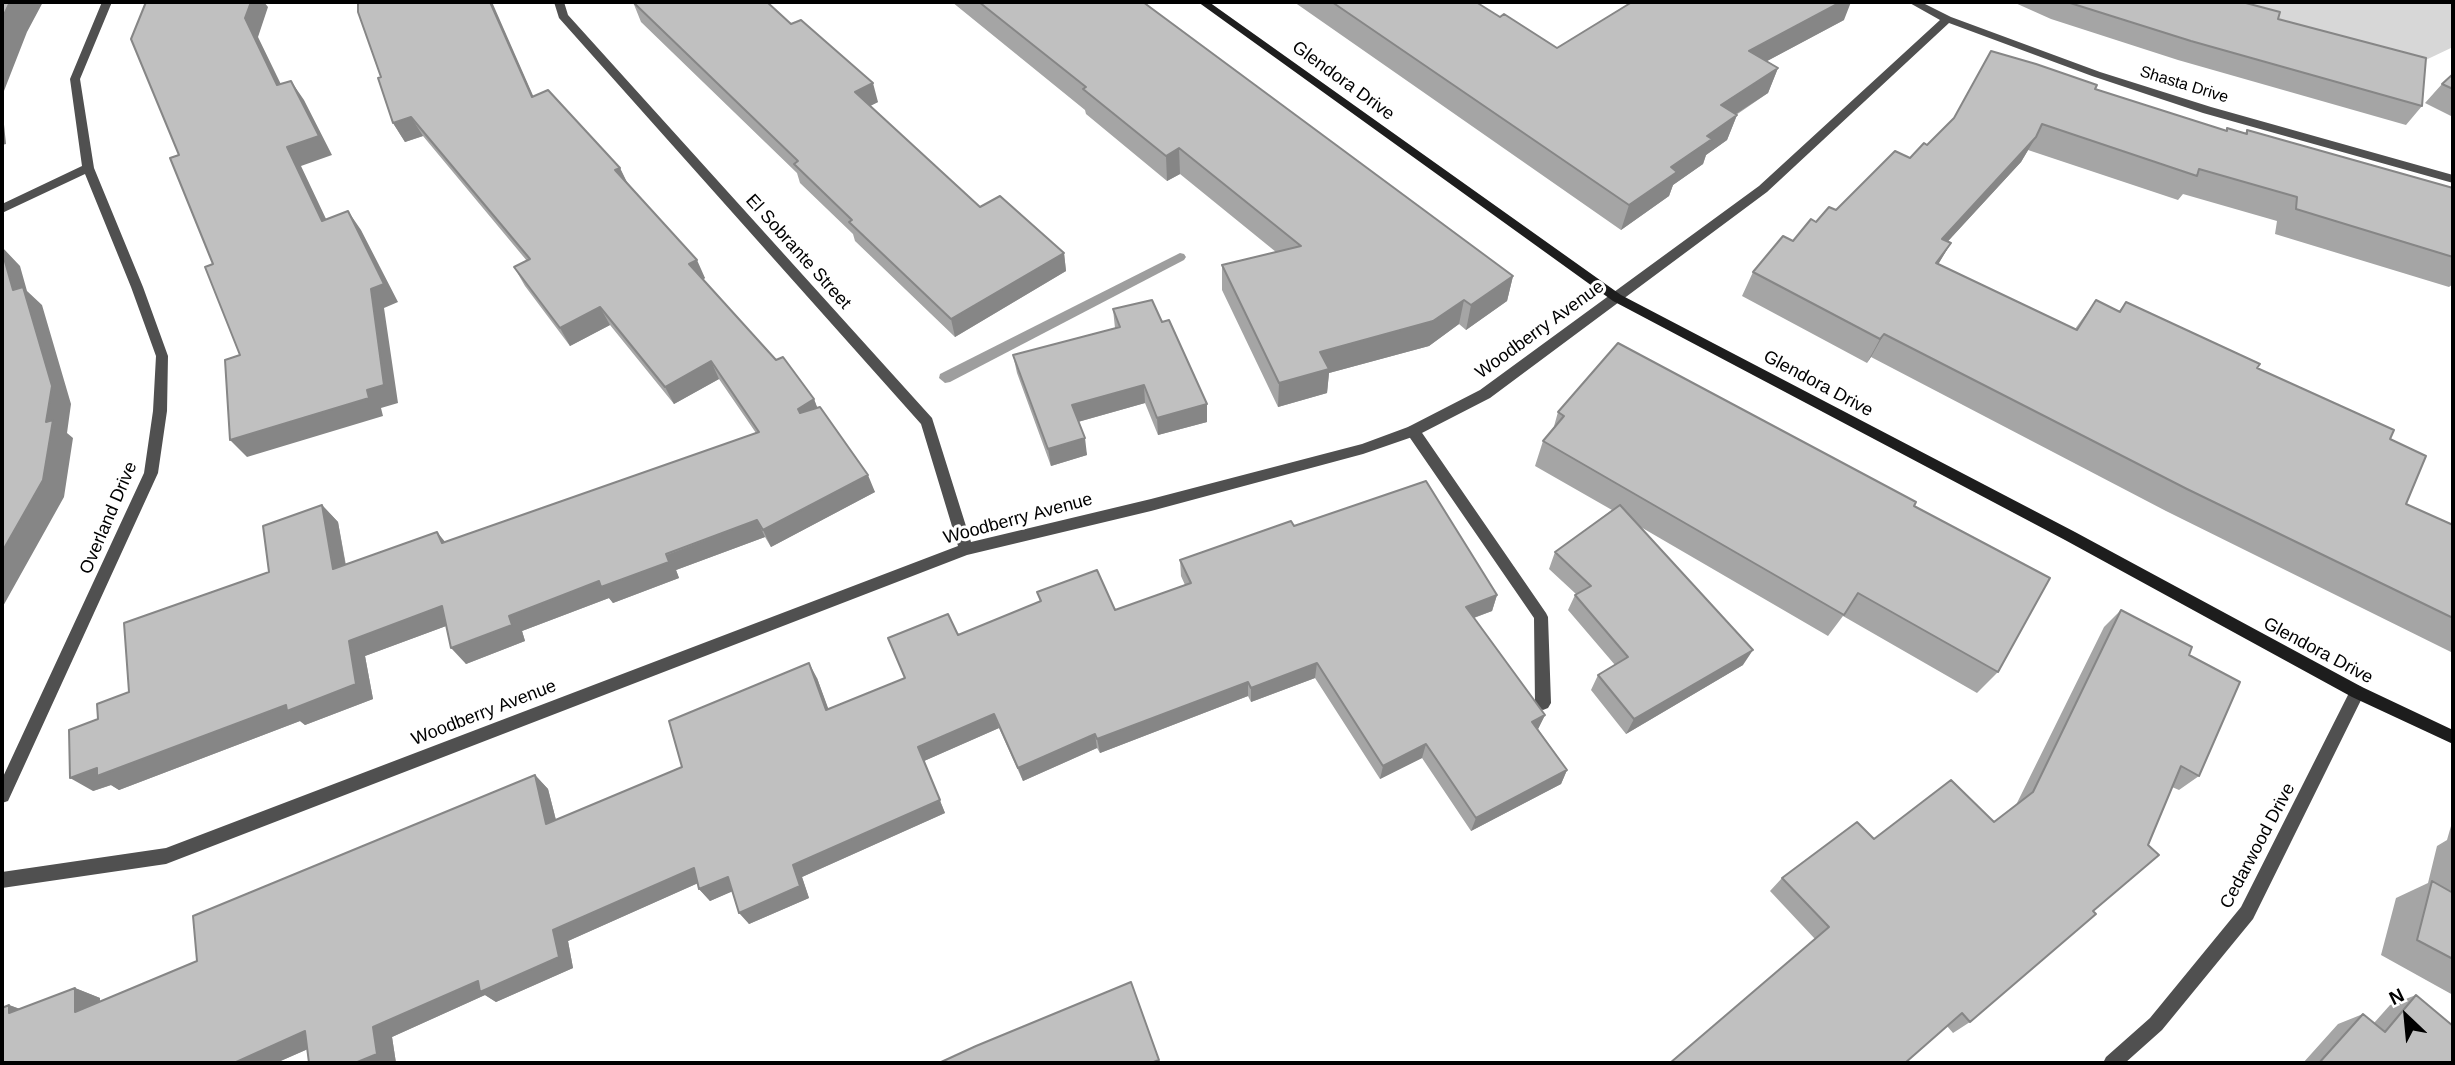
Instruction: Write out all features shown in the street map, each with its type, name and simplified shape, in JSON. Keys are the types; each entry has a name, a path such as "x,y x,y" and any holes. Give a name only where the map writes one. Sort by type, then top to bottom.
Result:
{"street":[{"name":"Overland Drive","path":"2,796 151,473 160,411 162,356 137,287 88,169 75,79 107,2"},
{"name":"El Sobrante Street","path":"559,2 563,16 927,422 966,549"},
{"name":"Glendora Drive","path":"1203,2 1617,299 2070,536 2357,692 2453,737"},
{"name":"Shasta Drive","path":"1913,2 1947,19 2019,47 2170,98 2453,180"},
{"name":"Woodberry Avenue","path":"2,880 166,856 966,549 1363,449 1413,431 1485,394 1763,190 1947,19"},
{"path":"2,209 88,169"},
{"path":"1413,431 1541,617 1543,703"},
{"name":"Cedarwood Drive","path":"2112,1063 2156,1024 2247,914 2357,692"}],"shaded area":[{"path":"2206,2 2453,2 2453,47 2411,67"}],"building":[{"path":"2,2 10,2 2,19"},
{"path":"146,2 251,2 245,18 277,85 291,81 319,136 287,147 322,221 348,211 384,284 371,289 384,385 367,390 369,398 230,440 225,360 240,355 205,267 213,264 170,158 179,155 131,39"},
{"path":"358,2 490,2 532,97 548,90 620,168 615,170 697,260 689,264 776,360 783,357 814,399 798,409 800,413 820,407 868,475 763,530 757,520 666,554 669,562 601,587 599,581 509,616 512,625 451,648 442,606 349,641 356,684 287,711 286,705 97,776 97,768 70,778 69,730 98,719 97,704 129,692 124,623 269,572 263,526 322,505 333,569 437,532 442,543 759,432 711,361 665,387 600,307 560,328 514,267 530,259 411,117 393,123 378,78 381,77 358,12"},
{"path":"633,2 767,2 791,24 801,20 873,83 855,92 980,207 1000,196 1064,253 951,319 849,222 852,220 794,164 798,161"},
{"path":"979,2 1143,2 1513,276 1471,305 1464,300 1433,321 1320,352 1329,369 1279,383 1222,265 1301,246 1179,148 1166,156 1083,89 1086,87"},
{"path":"1332,2 1476,2 1500,17 1504,14 1557,48 1632,2 1841,2 1749,51 1778,68 1721,105 1737,115 1707,136 1712,139 1671,167 1677,172 1629,205"},
{"path":"2067,2 2242,2 2280,12 2278,19 2426,58 2422,106 2191,41"},
{"path":"1991,51 2097,85 2095,89 2227,131 2227,128 2247,134 2247,130 2453,188 2453,257 2296,209 2297,197 2199,169 2197,176 2042,124 2036,137 1942,239 1951,243 1936,263 2077,330 2096,300 2120,312 2126,302 2260,364 2257,368 2394,430 2390,439 2426,456 2406,504 2453,525 2453,618 2187,489 1884,334 1880,339 1753,272 1783,236 1793,241 1811,219 1816,222 1829,207 1836,210 1895,151 1910,158 1924,143 1927,145 1954,118"},
{"path":"2453,74 2453,89 2442,84"},
{"path":"2,251 13,290 23,287 52,386 46,422 53,420 43,480 2,552"},
{"path":"1152,300 1162,322 1169,320 1207,404 1157,418 1144,385 1072,405 1085,438 1048,449 1013,355 1120,327 1113,309"},
{"path":"1618,343 1916,502 1914,506 2050,578 1998,672 1858,593 1844,615 1543,441 1564,416 1558,412"},
{"path":"1426,481 1497,595 1466,607 1545,715 1532,722 1567,770 1476,818 1426,744 1383,766 1317,663 1251,688 1248,682 1097,739 1095,734 1018,768 994,714 918,747 940,800 793,865 800,886 739,913 728,877 699,889 694,868 553,930 559,957 480,992 478,981 373,1027 377,1054 355,1063 309,1063 305,1031 234,1063 2,1063 2,1008 9,1005 9,1013 75,988 75,1012 197,961 193,916 535,775 546,824 682,767 669,721 809,663 826,710 905,678 888,638 948,614 958,635 1041,601 1037,592 1097,570 1115,610 1191,583 1180,560 1291,521 1294,526"},
{"path":"1620,505 1753,650 1634,719 1598,675 1628,657 1575,595 1591,586 1555,552"},
{"path":"2121,610 2192,647 2189,655 2240,682 2199,776 2181,766 2148,845 2159,855 2093,911 2096,914 1970,1022 1962,1013 1905,1063 1670,1063 1829,927 1782,878 1857,822 1874,839 1951,780 1994,822 2033,792"},
{"path":"2432,881 2453,893 2453,959 2417,940"},
{"path":"1131,982 1159,1060 1151,1063 939,1063 976,1046"},
{"path":"2416,995 2453,1026 2453,1063 2319,1063 2363,1014 2385,1032"}],"waterway":[{"path":"945,378 1180,257"}]}
